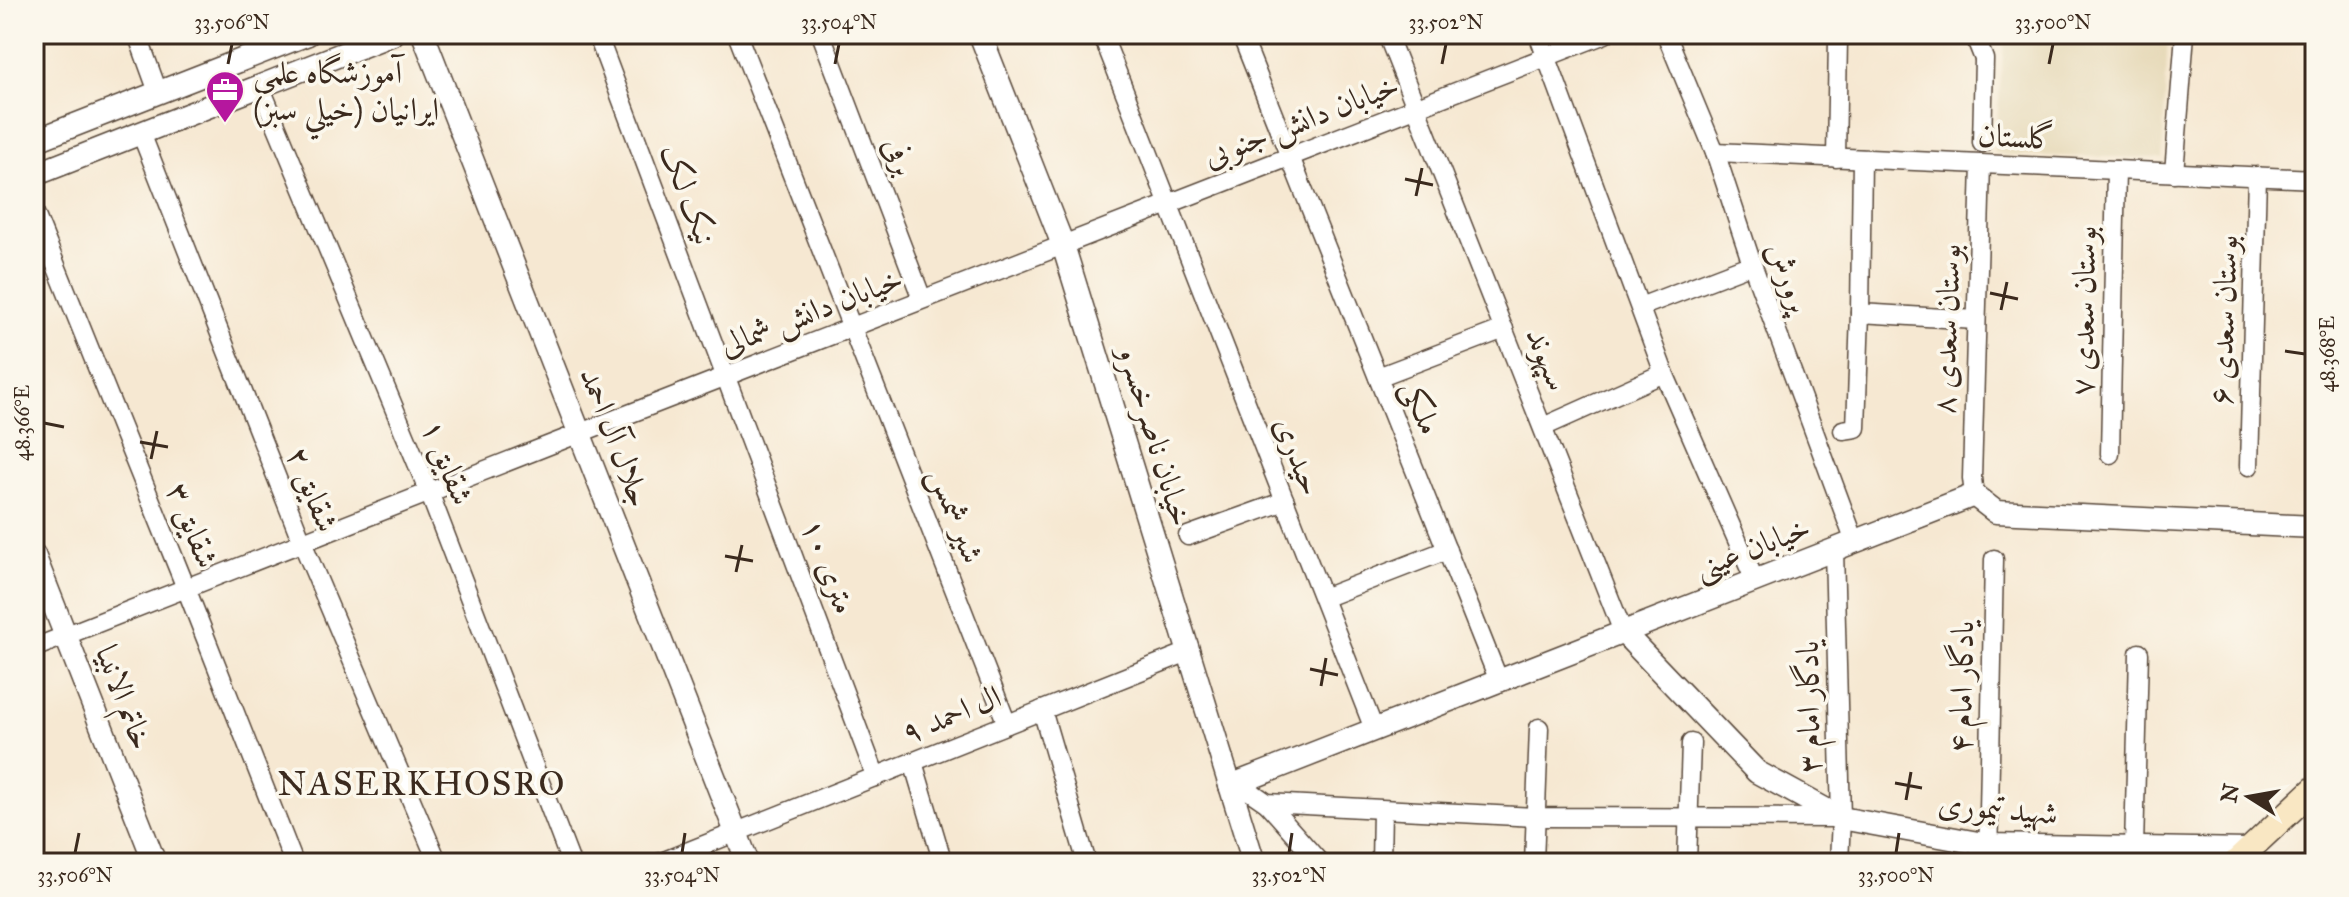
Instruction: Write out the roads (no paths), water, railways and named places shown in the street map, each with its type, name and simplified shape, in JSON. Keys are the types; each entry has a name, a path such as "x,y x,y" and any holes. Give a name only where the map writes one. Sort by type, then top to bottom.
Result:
{"main road":[{"path":"2241,857 2315,788"}],"street":[{"path":"137,34 158,92"},
{"path":"35,138 158,92 264,42 308,34"},
{"path":"34,175 393,34"},
{"name":"جلال آل احمد","path":"423,34 748,863"},
{"name":"نیک لک","path":"597,34 725,376"},
{"path":"737,34 852,327"},
{"name":"برفی","path":"821,34 922,299"},
{"name":"خیابان ناصرخسرو","path":"980,34 1063,245 1188,652 1234,784 1254,863"},
{"name":"حیدری","path":"1102,34 1374,729"},
{"name":"ملکی","path":"1241,34 1499,681"},
{"name":"سپهوند","path":"1387,34 1623,632"},
{"path":"1538,34 1664,373 1755,581"},
{"name":"خیابان دانش جنوبی","path":"1063,245 1605,34"},
{"name":"پرورش","path":"1666,34 1715,152 1844,546"},
{"path":"1974,34 1984,59 1982,143"},
{"path":"2174,173 2185,34"},
{"path":"1836,158 1838,38"},
{"name":"شقایق ۱","path":"260,86 429,492 571,863"},
{"name":"شقایق ۲","path":"141,133 302,542 438,863"},
{"name":"گلستان","path":"1715,152 2315,179"},
{"path":"1843,430 1856,428 1862,159"},
{"name":"بوستان سعدی ۸","path":"1974,495 1981,164"},
{"name":"بوستان سعدی ۷","path":"2110,454 2116,170"},
{"name":"بوستان سعدی ۶","path":"2249,466 2257,176"},
{"name":"شقایق ۳","path":"34,211 294,863"},
{"name":"خیابان دانش شمالی","path":"34,648 1063,245"},
{"path":"1640,307 1752,264"},
{"path":"1860,313 1976,320"},
{"name":"شیر شمس","path":"852,327 1007,724"},
{"path":"1378,377 1504,329"},
{"path":"1543,427 1664,373"},
{"name":"۱۰ متری","path":"725,376 876,777"},
{"path":"1974,495 1996,512 2315,527"},
{"name":"خیابان عینی","path":"1234,784 1974,495"},
{"path":"1188,536 1285,501"},
{"name":"یادگار امام ۳","path":"1839,863 1844,546"},
{"path":"1323,598 1447,550"},
{"name":"خاتم الانبیا","path":"34,555 155,863"},
{"name":"یادگار امام ۴","path":"1988,854 1994,559"},
{"name":"شهید تیموری","path":"1623,632 1757,772 1841,818 1988,854 2134,848 2241,857"},
{"name":"ال احمد ۹","path":"659,863 1188,652"},
{"path":"2134,848 2139,653"},
{"path":"1042,710 1087,863"},
{"path":"1534,863 1539,728"},
{"path":"1687,863 1691,743"},
{"path":"913,762 937,861"},
{"path":"1234,784 1267,803 1320,863"},
{"path":"1267,803 1536,817 1841,818"},
{"path":"1381,863 1382,810"}],"place":[{"name":"آموزشگاه علمی ایرانیان (خيلي سبز)","path":"225,124"}],"district":[{"name":"NASERKHOSRO","path":"422,783"}]}
